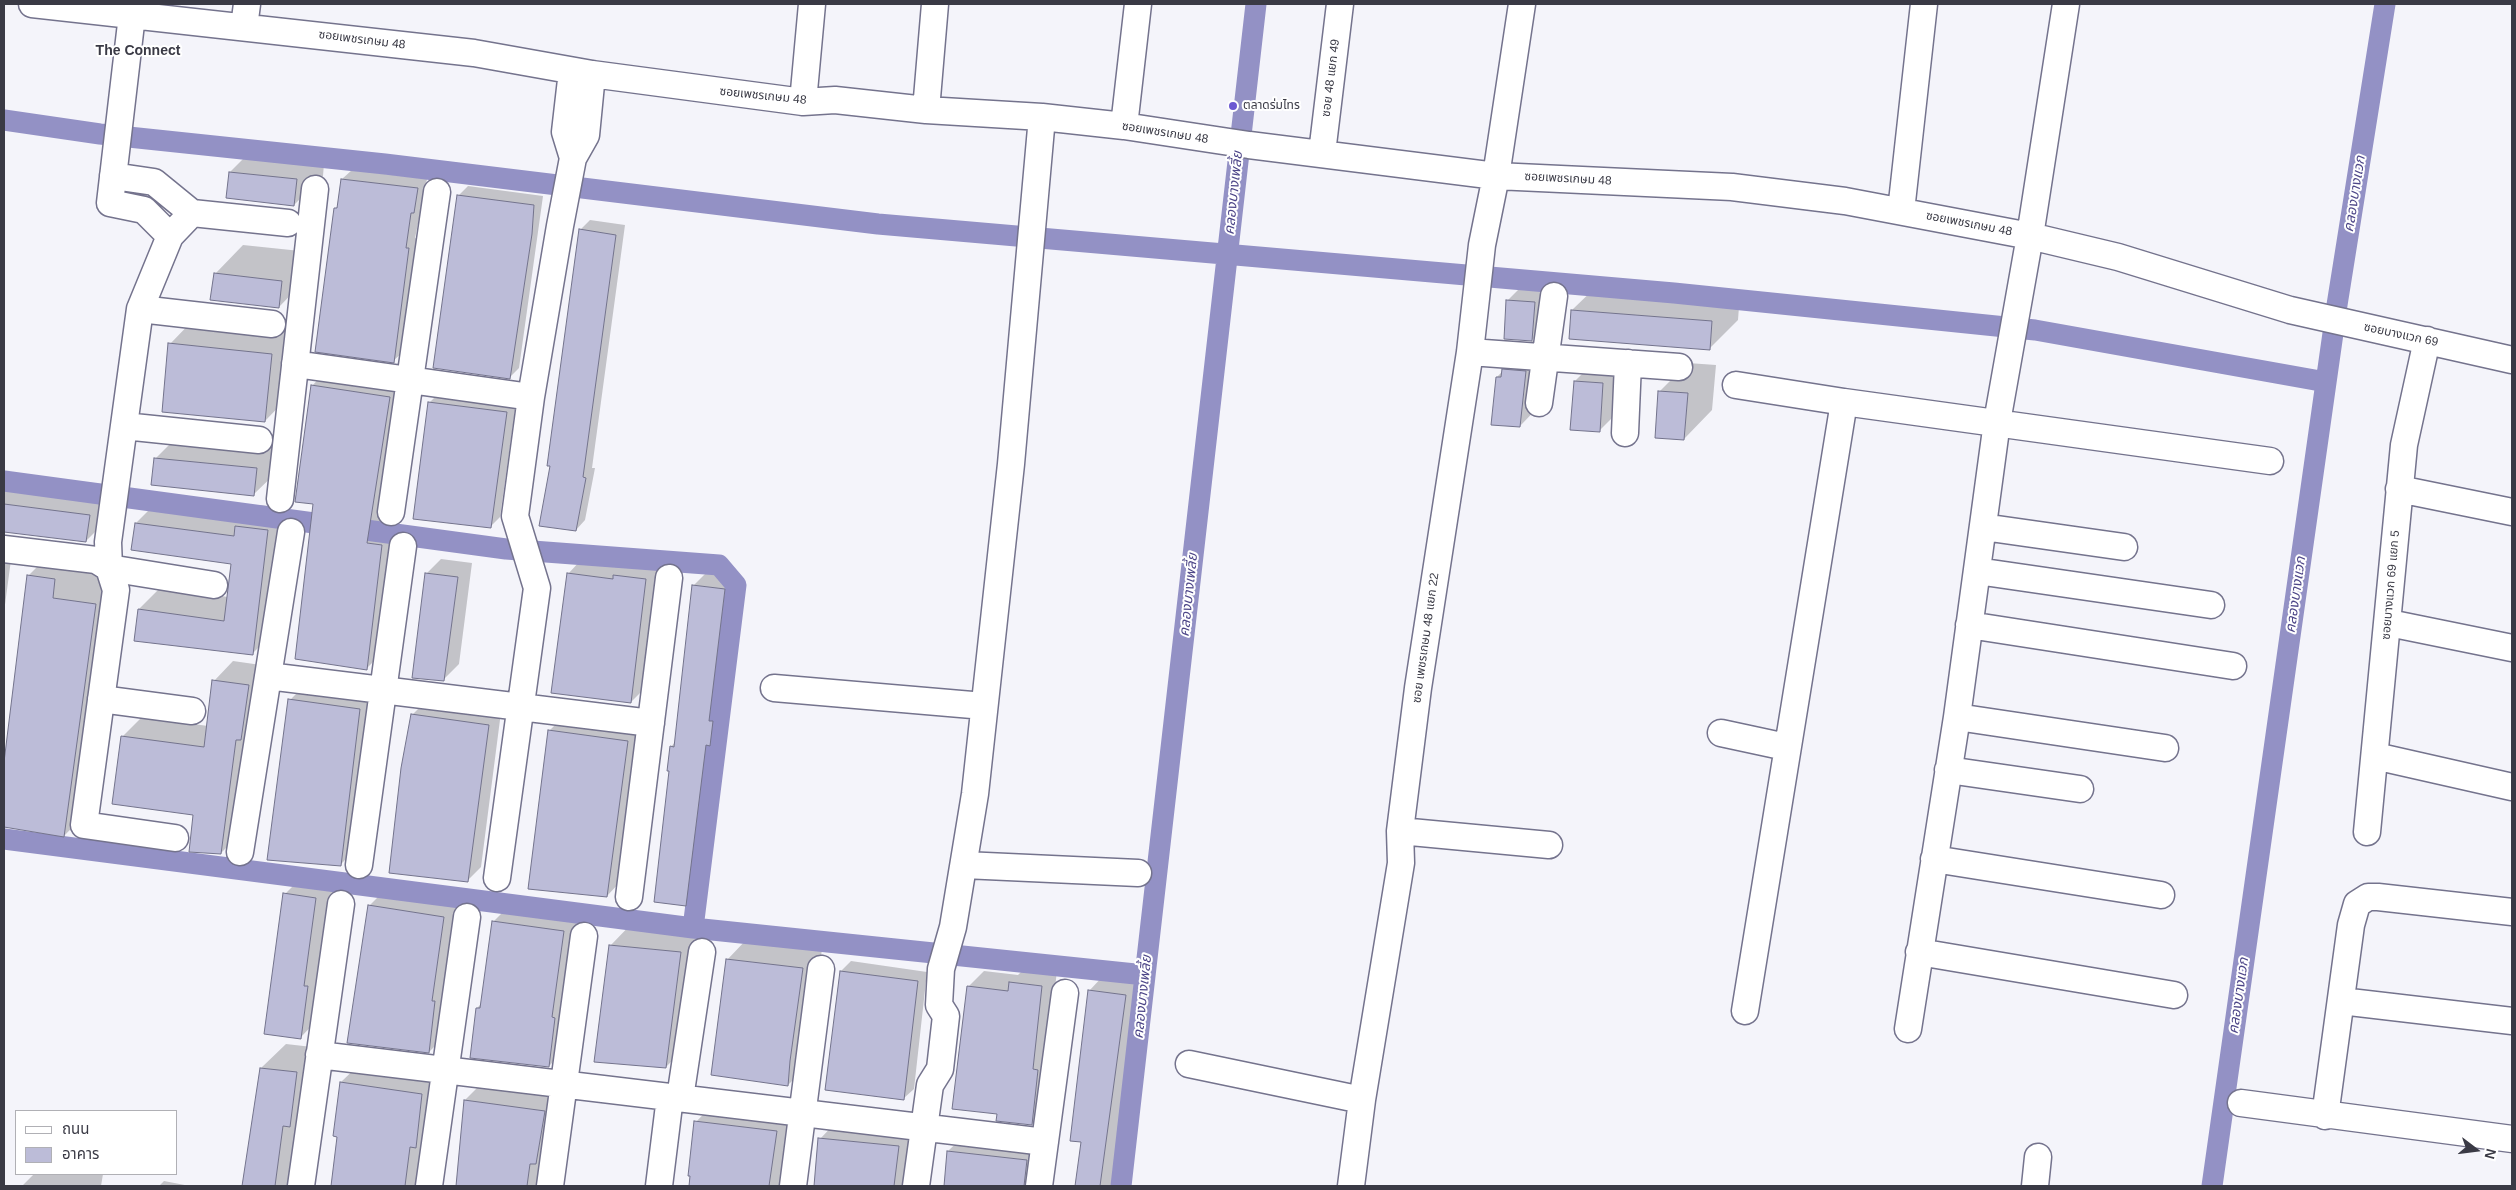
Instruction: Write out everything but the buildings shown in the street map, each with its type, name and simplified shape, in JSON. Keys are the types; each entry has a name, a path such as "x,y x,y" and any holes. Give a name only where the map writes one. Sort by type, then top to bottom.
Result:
{"street":[{"name":"ซอยเพชรเกษม 48","path":"32,4 132,15 245,15 582,73 803,102 836,100 926,110 1042,117 1124,126 1239,144 1496,176 1732,187 1901,211 2030,236 2118,257 2290,310"},
{"path":"803,102 812,4"},
{"path":"926,110 935,4"},
{"path":"1124,126 1138,4"},
{"name":"ซอย 48 แยก 49","path":"1322,153 1340,4"},
{"name":"ซอย เพชรเกษม 48 แยก 22","path":"1351,1186 1362,1100 1400,863 1400,831 1418,688 1470,352 1482,245 1496,176 1522,4"},
{"path":"1901,211 1924,4"},
{"path":"1908,1029 1957,717 1997,422 2030,236 2066,4"},
{"path":"132,15 110,203 144,210 170,236"},
{"path":"497,878 538,588 515,516 531,396 560,226 573,158 586,135 582,73"},
{"path":"916,1186 930,1085 940,1069 946,1016 939,1005 941,969 953,927 975,794 1011,464 1042,117"},
{"path":"114,169 154,182 192,213 288,223"},
{"path":"280,499 314,189"},
{"path":"391,512 437,192"},
{"path":"175,838 84,825 116,590 110,568 108,542 140,309 170,236 192,213"},
{"path":"1539,403 1554,296"},
{"path":"140,309 272,324"},
{"name":"ซอยบางแวก 69","path":"2290,310 2512,360"},
{"name":"ซอยบางแวก 69 แยก 5","path":"2368,832 2388,623 2398,489 2404,444 2427,340"},
{"path":"1470,352 1679,367"},
{"path":"1625,433 1628,363"},
{"path":"295,364 531,396"},
{"path":"1736,385 1844,402 2270,461"},
{"path":"1744,1012 1844,402"},
{"path":"124,426 259,440"},
{"path":"2398,489 2512,512"},
{"path":"1983,527 2124,547"},
{"path":"240,852 291,532"},
{"path":"359,865 403,546"},
{"path":"4,549 96,560 110,568 214,585"},
{"path":"1977,571 2211,605"},
{"path":"629,897 669,578"},
{"path":"2388,623 2512,648"},
{"path":"1969,625 2233,666"},
{"path":"268,676 521,706 650,724"},
{"path":"774,688 984,706"},
{"path":"101,699 192,711"},
{"path":"1957,717 2165,748"},
{"path":"1721,734 1786,748"},
{"path":"2375,756 2512,787"},
{"path":"1948,770 2080,789"},
{"path":"1400,831 1549,845"},
{"path":"1934,859 2160,894"},
{"path":"964,865 1138,873"},
{"path":"2325,1116 2351,925 2354,909 2361,900 2378,897 2512,912"},
{"path":"300,1186 341,904"},
{"path":"429,1186 466,917"},
{"path":"550,1186 584,936"},
{"path":"659,1186 702,952"},
{"path":"1919,952 2174,995"},
{"path":"793,1186 821,969"},
{"path":"1039,1186 1065,993"},
{"path":"2341,1001 2512,1021"},
{"path":"319,1055 1045,1142"},
{"path":"1189,1064 1362,1100"},
{"path":"2241,1103 2325,1116 2512,1139"},
{"path":"2035,1186 2038,1157"}],"waterway":[{"name":"คลองบางเพลี้ย","path":"1121,1186 1256,4"},
{"name":"คลองบางแวก","path":"2212,1186 2337,305 2385,4"},
{"path":"4,120 100,134 385,164 878,224 1674,293 2035,330 2326,382"},
{"path":"4,481 506,549 719,565 736,585 693,928"},
{"path":"4,839 693,928 1145,975"}],"place":[{"name":"ตลาดร่มไทร","path":"1233,106"}],"district":[{"name":"The Connect","path":"138,51"}]}
